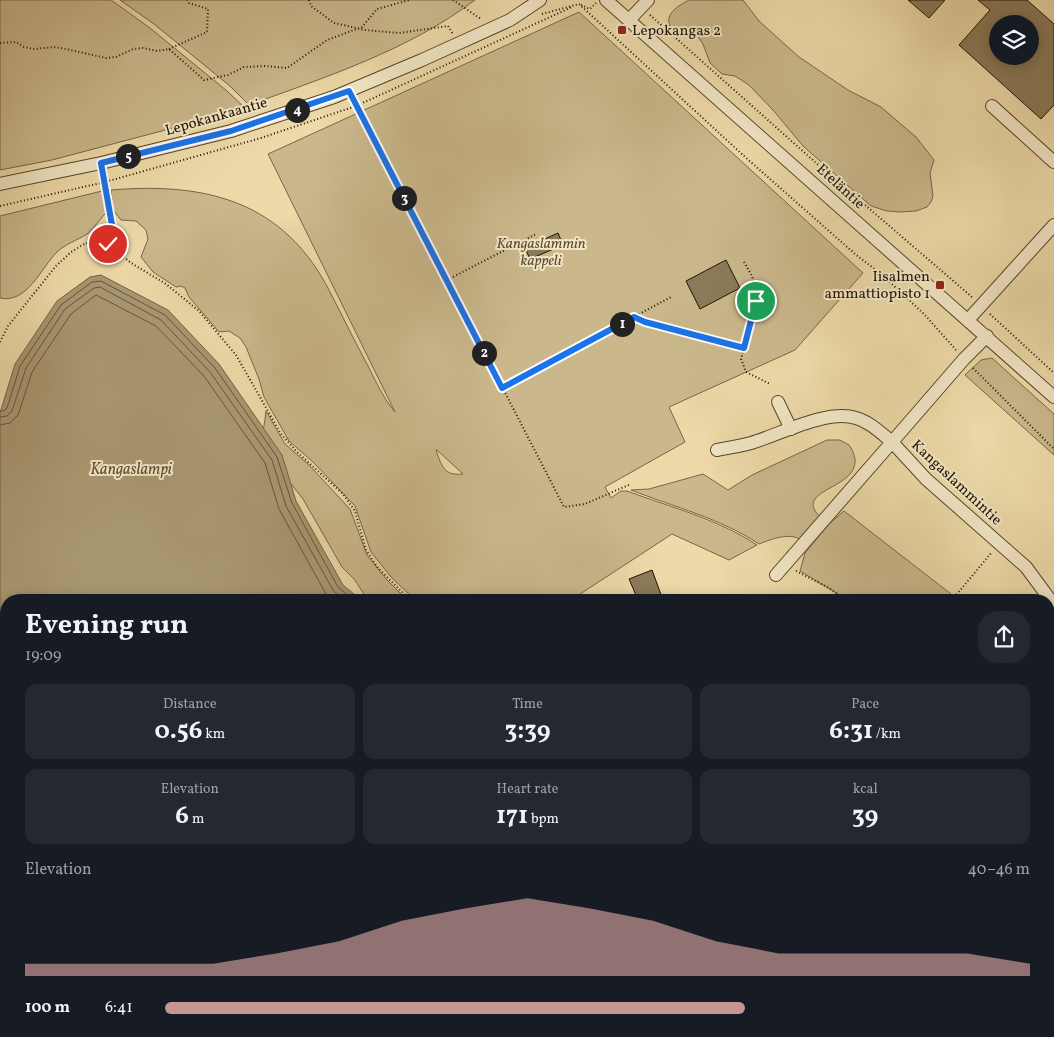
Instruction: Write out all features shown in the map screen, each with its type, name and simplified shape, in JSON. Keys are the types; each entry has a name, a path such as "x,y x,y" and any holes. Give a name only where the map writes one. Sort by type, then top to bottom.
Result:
{"street":[{"name":"Lepokankaantie","path":"0,184 101,163 231,131 349,91 510,20 540,0"},
{"name":"Eteläntie","path":"606,0 1054,397"},
{"path":"629,20 644,3"},
{"path":"992,106 1054,162"},
{"path":"968,320 1054,225"},
{"name":"Kangaslammintie","path":"987,336 964,359 892,442 926,479 1026,567 1045,594"},
{"path":"778,402 791,429"},
{"path":"717,450 751,443 819,419 847,416 858,418 871,425 892,442 776,575"}],"path":[{"path":"0,43 16,42 24,47 34,49 54,47 106,58 116,57 133,49 143,48 157,51 169,49 206,32 208,9 189,3 187,0"},
{"path":"309,0 311,6 334,24 399,33 448,26 459,42"},
{"path":"169,49 204,80 228,75 244,67 266,66 287,68 327,40 362,27 377,9 410,0"},
{"path":"453,0 480,19"},
{"path":"644,3 815,162 980,305 1054,374"},
{"path":"542,14 579,4 744,156 855,254 888,280 924,314 964,359 1054,449"},
{"path":"349,91 564,507 585,504 631,484"},
{"path":"101,163 112,225 108,244"},
{"path":"446,280 536,234"},
{"path":"0,342 8,326 56,266 71,252 86,243 108,244 131,263 166,284 199,311 236,355 281,434 296,451 344,494 355,511 366,550 378,568 404,594"},
{"path":"744,262 752,276 756,291 756,301 741,360 746,372 770,384"},
{"path":"502,388 671,298"},
{"path":"634,317 645,322 744,348"},
{"path":"957,594 999,543"},
{"path":"785,565 837,594"}],"green space":[{"path":"0,0 111,0 150,28 244,107 222,115 52,160 0,170"},
{"path":"120,0 475,0 423,34 395,48 337,73 249,105 230,86 154,24"},
{"path":"689,0 743,0 759,21 799,57 848,90 881,107 916,137 934,160 930,173 933,196 927,207 916,211 900,212 887,211 871,206 803,146 749,85 735,76 722,74 710,63 703,44 697,35 689,31 671,29 669,24 670,15 676,8"},
{"name":"Kangaslammin kappeli","path":"579,12 863,273 795,350 669,407 685,442 605,487 611,498 621,491 627,491 694,514 726,528 757,545 729,560 672,534 580,594 409,594 391,577 371,552 355,506 313,462 289,441 264,397 246,347 240,338 229,331 219,332 189,297 185,288 181,286 176,287 153,272 141,257 148,239 146,230 136,221 121,220 113,210 111,190 146,188 179,190 210,195 239,204 266,218 290,237 311,261 330,292 380,390 395,412 268,154","holes":["436,450 463,474 448,472 440,461"]},
{"path":"106,190 108,211 90,232 57,252 33,283 18,296 0,298 0,216"},
{"path":"992,358 1054,414 1054,455 965,375 981,360"},
{"path":"266,411 285,444 309,465 350,509 367,555 401,594 364,594 354,579 342,567 303,499 261,446"},
{"path":"827,440 840,440 849,445 855,459 853,469 847,477 819,495 814,501 814,508 821,518 802,540 786,536 759,544 713,520 631,490 649,489 703,474 728,490 752,475"},
{"path":"844,511 951,594 838,594 800,571 805,553 829,524"}],"water":[{"name":"Kangaslampi","path":"101,275 168,310 219,364 282,455 296,501 343,585 354,594 0,594 0,413 15,364 57,301 90,277"}],"building":[{"path":"908,0 945,0 929,18"},
{"path":"978,0 1027,0 1054,24 1054,105 1041,119 959,45 990,10"},
{"path":"558,233 563,245 530,259 525,248"},
{"path":"726,260 740,288 700,309 686,281"},
{"path":"652,570 661,594 635,594 629,579"}],"place":[{"name":"Lepokangas 2","path":"622,30"},
{"name":"Iisalmen ammattiopisto 1","path":"940,285"}],"route":[{"path":"108,244 112,225 101,163 231,131 349,91 502,388 634,317 645,322 744,348 756,301"}]}
